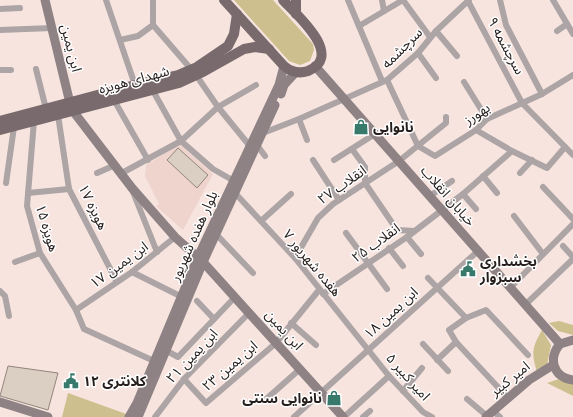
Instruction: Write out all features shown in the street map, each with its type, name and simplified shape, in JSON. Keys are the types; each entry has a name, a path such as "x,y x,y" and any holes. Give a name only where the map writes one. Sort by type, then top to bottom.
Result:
{"main road":[{"name":"ابن یمین","path":"45,0 71,107 113,166 175,237 201,260 344,417"},
{"path":"224,0 284,66 296,72 308,71 315,66 321,54 321,45 317,37 283,0"},
{"path":"296,0 296,14"},
{"name":"شهدای هویزه","path":"0,121 46,109 71,107 114,100 179,83 228,46 234,34 237,14"},
{"name":"شهدای هویزه","path":"0,130 58,115 71,107 135,85 194,72 244,49 254,47 269,49"},
{"name":"بلوار هفده شهریور","path":"129,417 137,403 182,298 216,234 235,193 278,85 284,66"},
{"name":"خیابان انقلاب","path":"315,66 560,344"},
{"name":"بلوار هفده شهریور","path":"138,417 167,351 201,260 234,181 253,145 263,133 284,85 296,72"},
{"path":"573,340 560,344 553,357 553,365 557,373 563,378 573,380"},
{"name":"امیر کبیر","path":"491,415 528,380 553,365"},
{"path":"0,402 48,417"}],"street":[{"path":"106,0 135,85"},
{"path":"152,0 153,25 194,72 218,107 265,156"},
{"path":"348,0 359,26 418,146"},
{"path":"382,0 384,11"},
{"path":"359,26 403,0 430,37"},
{"path":"500,0 506,25 542,94"},
{"path":"553,0 573,34"},
{"name":"سرچشمه","path":"263,133 299,120 385,80 418,53 436,30 465,1"},
{"name":"سرچشمه ۹","path":"465,1 522,103 573,155"},
{"path":"0,9 20,8"},
{"path":"557,31 566,24"},
{"path":"120,40 138,36 153,25"},
{"path":"0,30 52,28"},
{"path":"436,30 457,56"},
{"path":"418,53 436,78"},
{"path":"36,68 46,109"},
{"path":"0,70 11,70"},
{"name":"بهورز","path":"418,146 435,156 476,130 487,119 542,94 573,75"},
{"path":"464,82 487,119"},
{"path":"120,174 181,141 218,107 256,85"},
{"path":"152,89 181,141 213,169 234,181"},
{"path":"114,100 148,160"},
{"name":"هویزه ۱۷","path":"58,115 69,189 117,282"},
{"name":"انقلاب ۲۷","path":"295,258 318,218 339,200 399,161 446,123 446,117"},
{"path":"299,120 307,140"},
{"name":"هویزه ۱۵","path":"34,121 26,206 40,253 76,310 84,329 154,361"},
{"path":"6,183 14,127"},
{"path":"476,130 512,151 547,168 565,147"},
{"path":"334,160 375,134"},
{"path":"352,149 365,167 365,183 397,230 414,231"},
{"name":"انقلاب ۲۵","path":"276,342 321,292 368,265 389,248 407,237 463,194 512,151"},
{"path":"314,160 339,200"},
{"path":"520,173 532,160"},
{"path":"97,173 113,166"},
{"path":"483,176 497,194"},
{"path":"430,196 452,181"},
{"path":"543,187 573,219"},
{"path":"132,188 157,252"},
{"path":"28,193 69,189"},
{"name":"هفده شهریور ۷","path":"235,193 295,258 368,351"},
{"path":"261,222 291,194"},
{"path":"463,194 476,209"},
{"path":"514,216 543,254"},
{"path":"510,288 573,224"},
{"path":"346,233 387,289"},
{"path":"216,234 253,273"},
{"name":"ابن یمین ۱۷","path":"76,310 132,272 175,237"},
{"path":"407,237 421,254"},
{"path":"525,305 573,258 563,246"},
{"path":"389,248 402,266"},
{"name":"ابن یمین ۱۸","path":"294,417 478,250"},
{"path":"15,262 40,253"},
{"path":"132,272 182,298"},
{"path":"428,278 466,318"},
{"path":"0,291 5,296 9,316"},
{"path":"167,351 178,357 235,298"},
{"path":"197,301 214,319"},
{"path":"508,398 456,342 449,330 466,318 486,310 528,355"},
{"name":"ابن یمین ۲۱","path":"155,417 184,379 249,313"},
{"path":"291,324 316,345"},
{"name":"ابن یمین ۲۳","path":"184,379 206,403 276,342"},
{"path":"437,360 456,342"},
{"path":"423,344 448,371"},
{"name":"امیر کبیر ۵","path":"368,351 403,392 423,412 432,417"},
{"path":"403,392 422,368"},
{"path":"264,400 300,369"},
{"path":"344,417 389,376"},
{"path":"467,399 491,415"},
{"path":"363,417 370,411"}],"shaded area":[{"path":"234,0 273,0 313,44 314,50 310,61 300,65 289,61"},
{"path":"180,144 213,174 183,230 156,206 159,204 145,176 146,165"},
{"path":"559,321 573,325 573,335 558,331 549,323"},
{"path":"542,330 551,345 547,365 537,372 533,355 534,346"},
{"path":"559,379 573,383 573,396 547,383"},
{"path":"68,393 129,415 126,417 62,417"}],"building":[{"path":"178,148 208,175 197,188 167,160"},
{"path":"8,366 58,373 48,410 0,396"}],"place":[{"name":"نانوایی","path":"361,127"},
{"name":"بخشداری سبزوار","path":"468,269"},
{"name":"کلانتری ۱۲","path":"71,381"},
{"name":"نانوایی سنتی","path":"334,398"}]}
